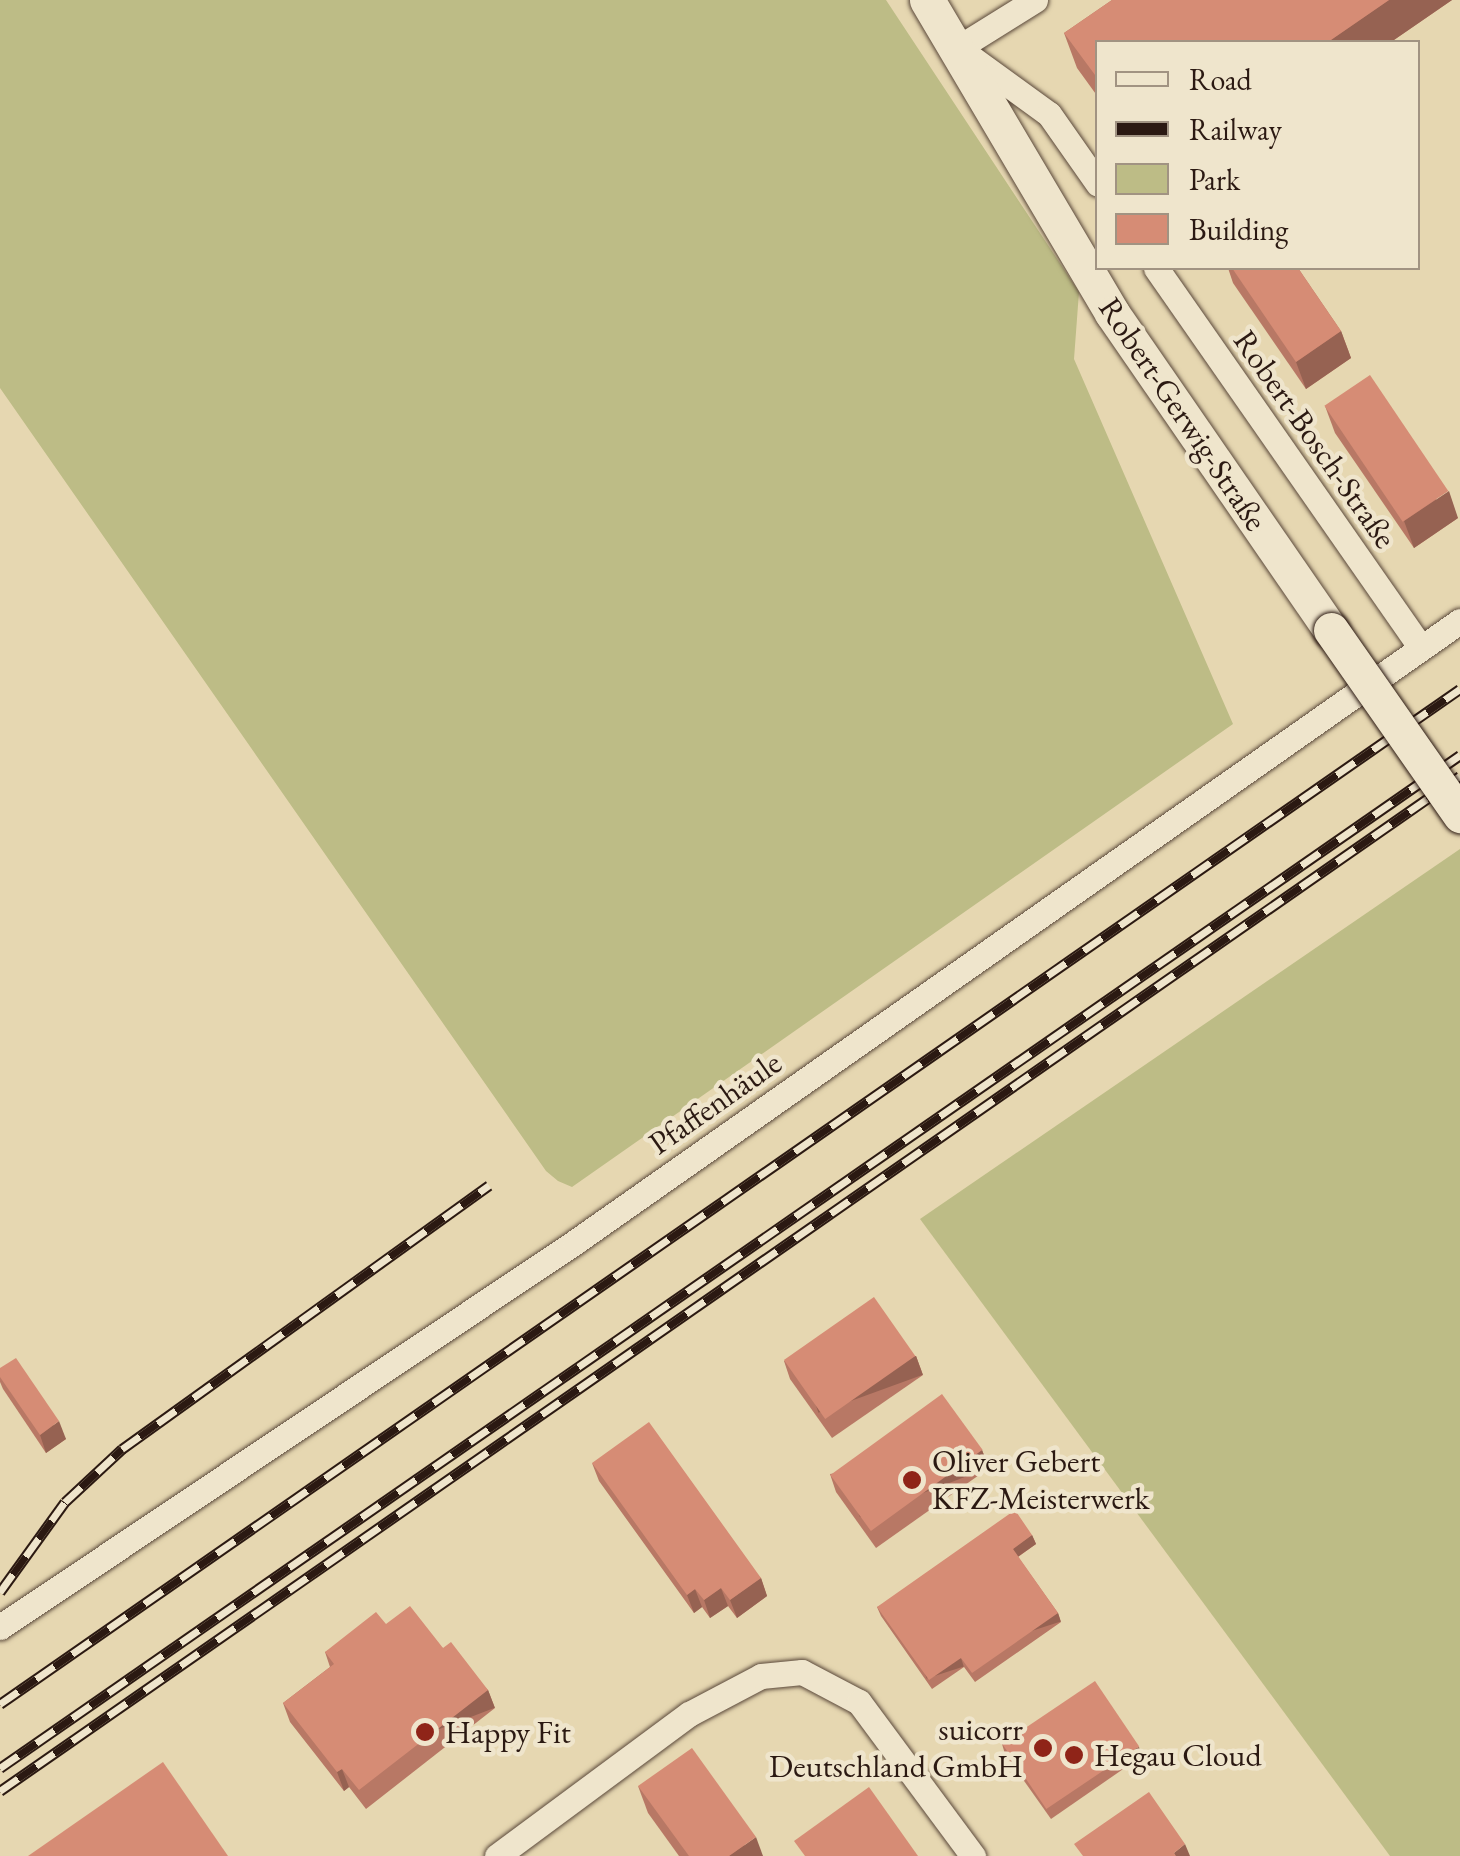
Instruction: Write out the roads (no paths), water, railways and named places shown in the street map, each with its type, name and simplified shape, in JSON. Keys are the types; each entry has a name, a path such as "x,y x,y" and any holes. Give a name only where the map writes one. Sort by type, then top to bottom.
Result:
{"street":[{"name":"Robert-Gerwig-Straße","path":"927,0 1112,313 1460,815"},
{"path":"1035,0 958,48 1049,114 1095,180"},
{"name":"Robert-Bosch-Straße","path":"1157,270 1422,648"},
{"name":"Pfaffenhäule","path":"1,1626 575,1242 1460,621"},
{"path":"497,1856 689,1714 762,1676 802,1672 859,1702 973,1856"}],"railway":[{"path":"0,1704 1460,689"},
{"path":"0,1768 1460,755"},
{"path":"0,1791 1460,776"},
{"path":"0,1592 65,1502 122,1449 489,1185"}],"place":[{"name":"Oliver Gebert KFZ-Meisterwerk","path":"912,1480"},
{"name":"Happy Fit","path":"425,1732"},
{"name":"suicorr Deutschland GmbH","path":"1043,1748"},
{"name":"Hegau Cloud","path":"1074,1755"}]}
